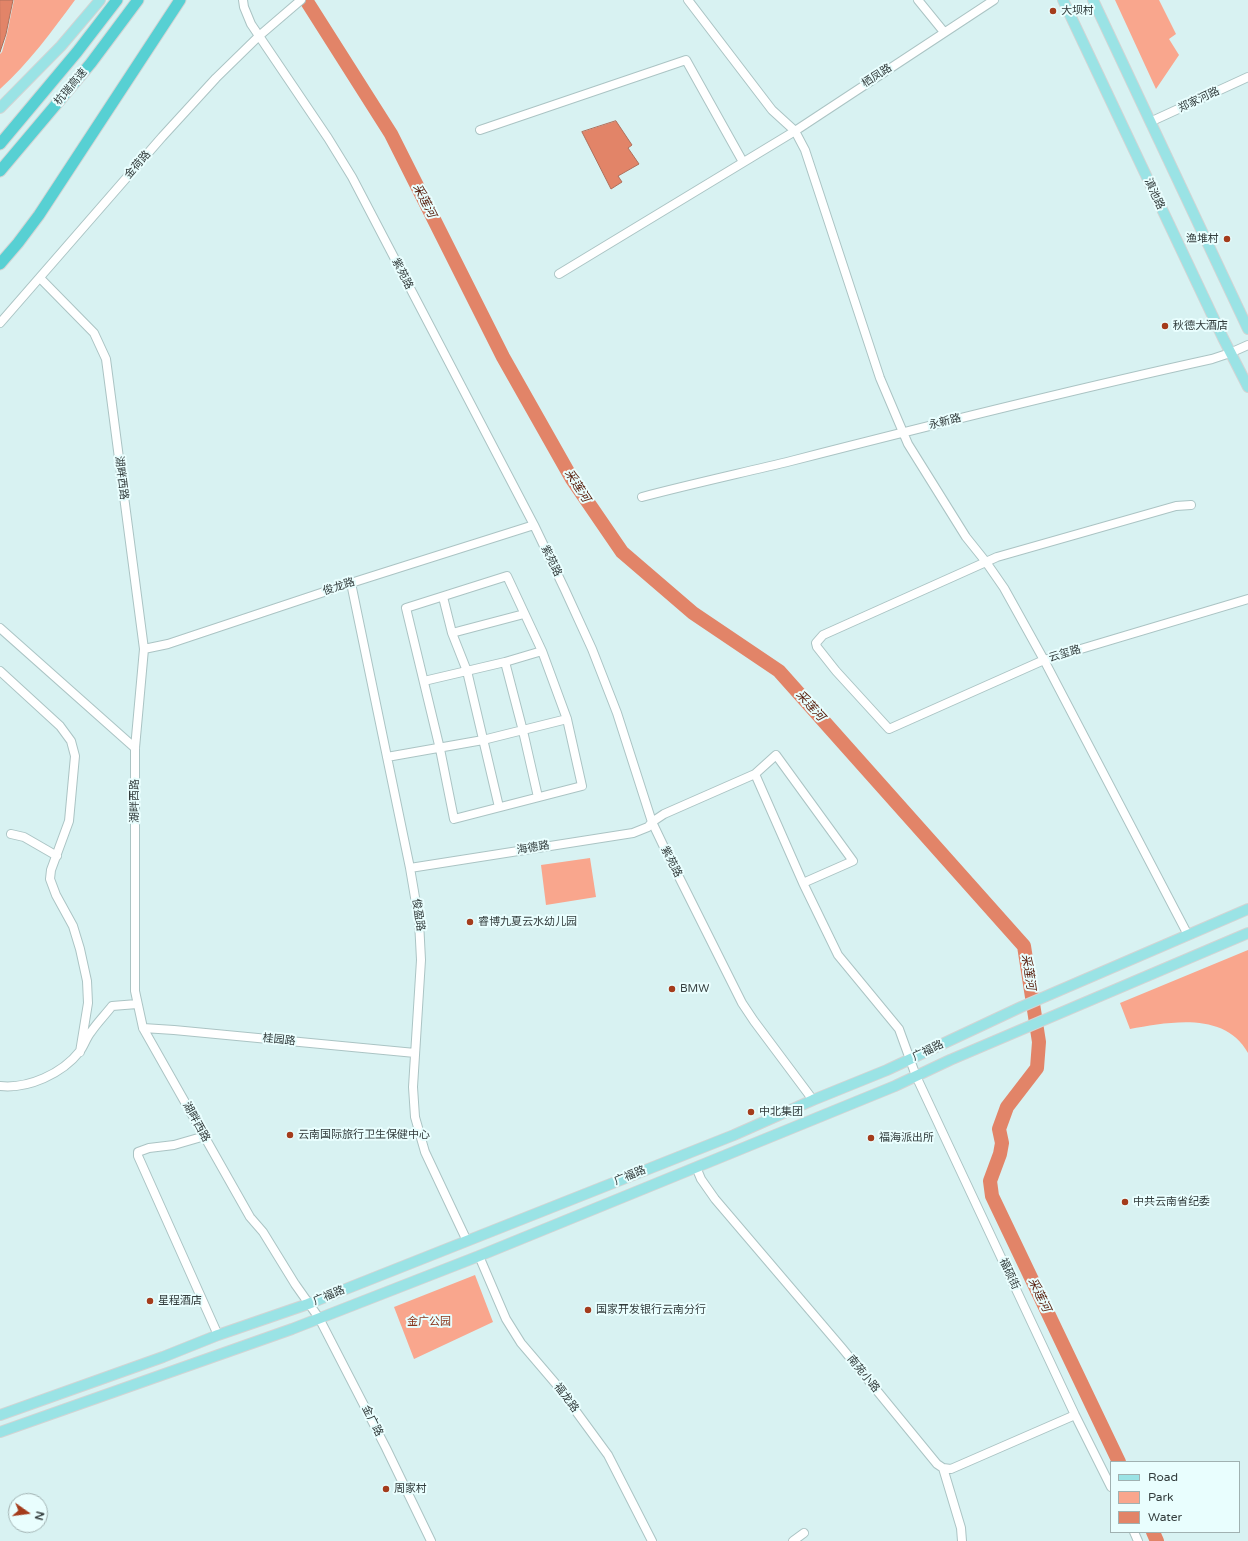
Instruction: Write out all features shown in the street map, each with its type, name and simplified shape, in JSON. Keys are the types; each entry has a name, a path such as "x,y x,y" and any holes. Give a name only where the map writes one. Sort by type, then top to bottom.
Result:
{"highway":[{"name":"杭瑞高速","path":"0,144 73,57 117,0"},
{"name":"杭瑞高速","path":"0,171 91,63 138,0"},
{"path":"0,264 39,215 180,0"}],"main road":[{"path":"0,108 61,46 100,0"},
{"name":"滇池路","path":"1063,0 1230,353 1248,387"},
{"path":"1093,0 1248,329"},
{"name":"广福路","path":"0,1415 163,1357 218,1335 308,1304 734,1134 910,1060 1021,1007 1248,909"},
{"name":"广福路","path":"0,1432 82,1404 319,1318 479,1256 916,1076 950,1060 1248,933"}],"street":[{"name":"紫苑路","path":"243,0 244,7 251,24 352,176 534,525 592,649 617,714 652,822 742,1003 813,1100"},
{"name":"金荷路","path":"0,323 162,137 216,78 259,36 302,0"},
{"path":"688,0 772,110 795,131 805,150 880,378 908,444 966,537 1004,588 1044,660 1188,935"},
{"path":"918,0 944,32"},
{"name":"栖凤路","path":"559,274 795,131 994,0"},
{"path":"480,130 686,60 743,162"},
{"name":"郑家河路","path":"1150,122 1248,77"},
{"name":"湖畔西路","path":"40,278 94,333 106,359 144,649 136,748 135,991 143,1028 250,1217 263,1232 308,1304"},
{"name":"永新路","path":"642,497 1230,353 1248,346"},
{"path":"986,562 996,557 1124,520 1176,506 1191,504"},
{"name":"俊龙路","path":"144,649 168,644 351,583 534,525"},
{"name":"云玺路","path":"986,562 823,635 816,643 817,647 836,671 889,729 1044,660 1248,599"},
{"path":"507,576 524,614 542,651 567,719 582,786 454,818 440,749 406,608 507,576"},
{"name":"俊盈路","path":"351,583 410,868 418,914 421,940 413,1106 419,1135 435,1175 467,1241"},
{"path":"444,597 452,633 467,671 499,807"},
{"path":"452,633 524,614"},
{"path":"0,628 136,748"},
{"path":"424,681 505,662 542,651"},
{"path":"505,662 538,797"},
{"path":"0,671 60,726 71,741 75,756 69,821 51,870 50,879 56,895 72,926 80,949 87,981 88,1003 80,1052"},
{"path":"387,757 428,749 440,749 483,740 567,719"},
{"name":"海德路","path":"410,868 633,833 648,827 652,822 664,814 755,774 776,755 853,861 803,884"},
{"name":"福硕街","path":"755,774 803,884 838,954 899,1030 916,1076 1075,1415 1110,1485"},
{"path":"11,834 24,837 56,856"},
{"path":"0,1086 10,1087 29,1084 45,1078 62,1068 80,1052 90,1033 112,1006 137,1004"},
{"name":"桂园路","path":"143,1028 415,1052"},
{"path":"204,1136 174,1145 148,1148 138,1152 138,1156 218,1335"},
{"name":"南苑小路","path":"696,1167 701,1179 715,1199 842,1348 937,1464 943,1468"},
{"name":"福龙路","path":"479,1256 506,1319 521,1343 556,1384 608,1455 652,1541"},
{"name":"金广路","path":"308,1304 319,1318 386,1448 431,1541"},
{"path":"962,1541 961,1528 943,1468 952,1469 1075,1415"},
{"path":"793,1541 804,1533"}],"green space":[{"path":"14,0 75,0 30,58 0,89 0,54 2,52 7,34"},
{"path":"1115,0 1159,0 1176,34 1169,39 1179,55 1156,89"},
{"path":"590,858 596,897 546,905 541,865"},
{"path":"1248,950 1248,1053 1238,1040 1225,1031 1211,1025 1178,1022 1130,1029 1120,1003"},
{"name":"金广公园","path":"475,1275 493,1322 414,1359 394,1307"}],"water":[{"path":"0,0 13,0 6,34 0,52"},
{"path":"616,121 632,145 628,148 639,164 618,176 622,182 611,189 582,132"}],"waterway":[{"name":"采莲河","path":"306,0 391,134 503,357 572,479 622,552 693,613 779,671 1024,946 1039,1042 1037,1068 1007,1107 999,1129 1002,1143 1000,1154 990,1181 992,1196 1119,1461"},
{"name":"采莲河","path":"1153,1533 1157,1541"}],"place":[{"name":"大坝村","path":"1053,11"},
{"name":"渔堆村","path":"1227,239"},
{"name":"秋德大酒店","path":"1165,326"},
{"name":"睿博九夏云水幼儿园","path":"470,922"},
{"name":"BMW","path":"672,989"},
{"name":"中北集团","path":"751,1112"},
{"name":"云南国际旅行卫生保健中心","path":"290,1135"},
{"name":"福海派出所","path":"871,1138"},
{"name":"中共云南省纪委","path":"1125,1202"},
{"name":"星程酒店","path":"150,1301"},
{"name":"国家开发银行云南分行","path":"588,1310"},
{"name":"周家村","path":"386,1489"}]}
